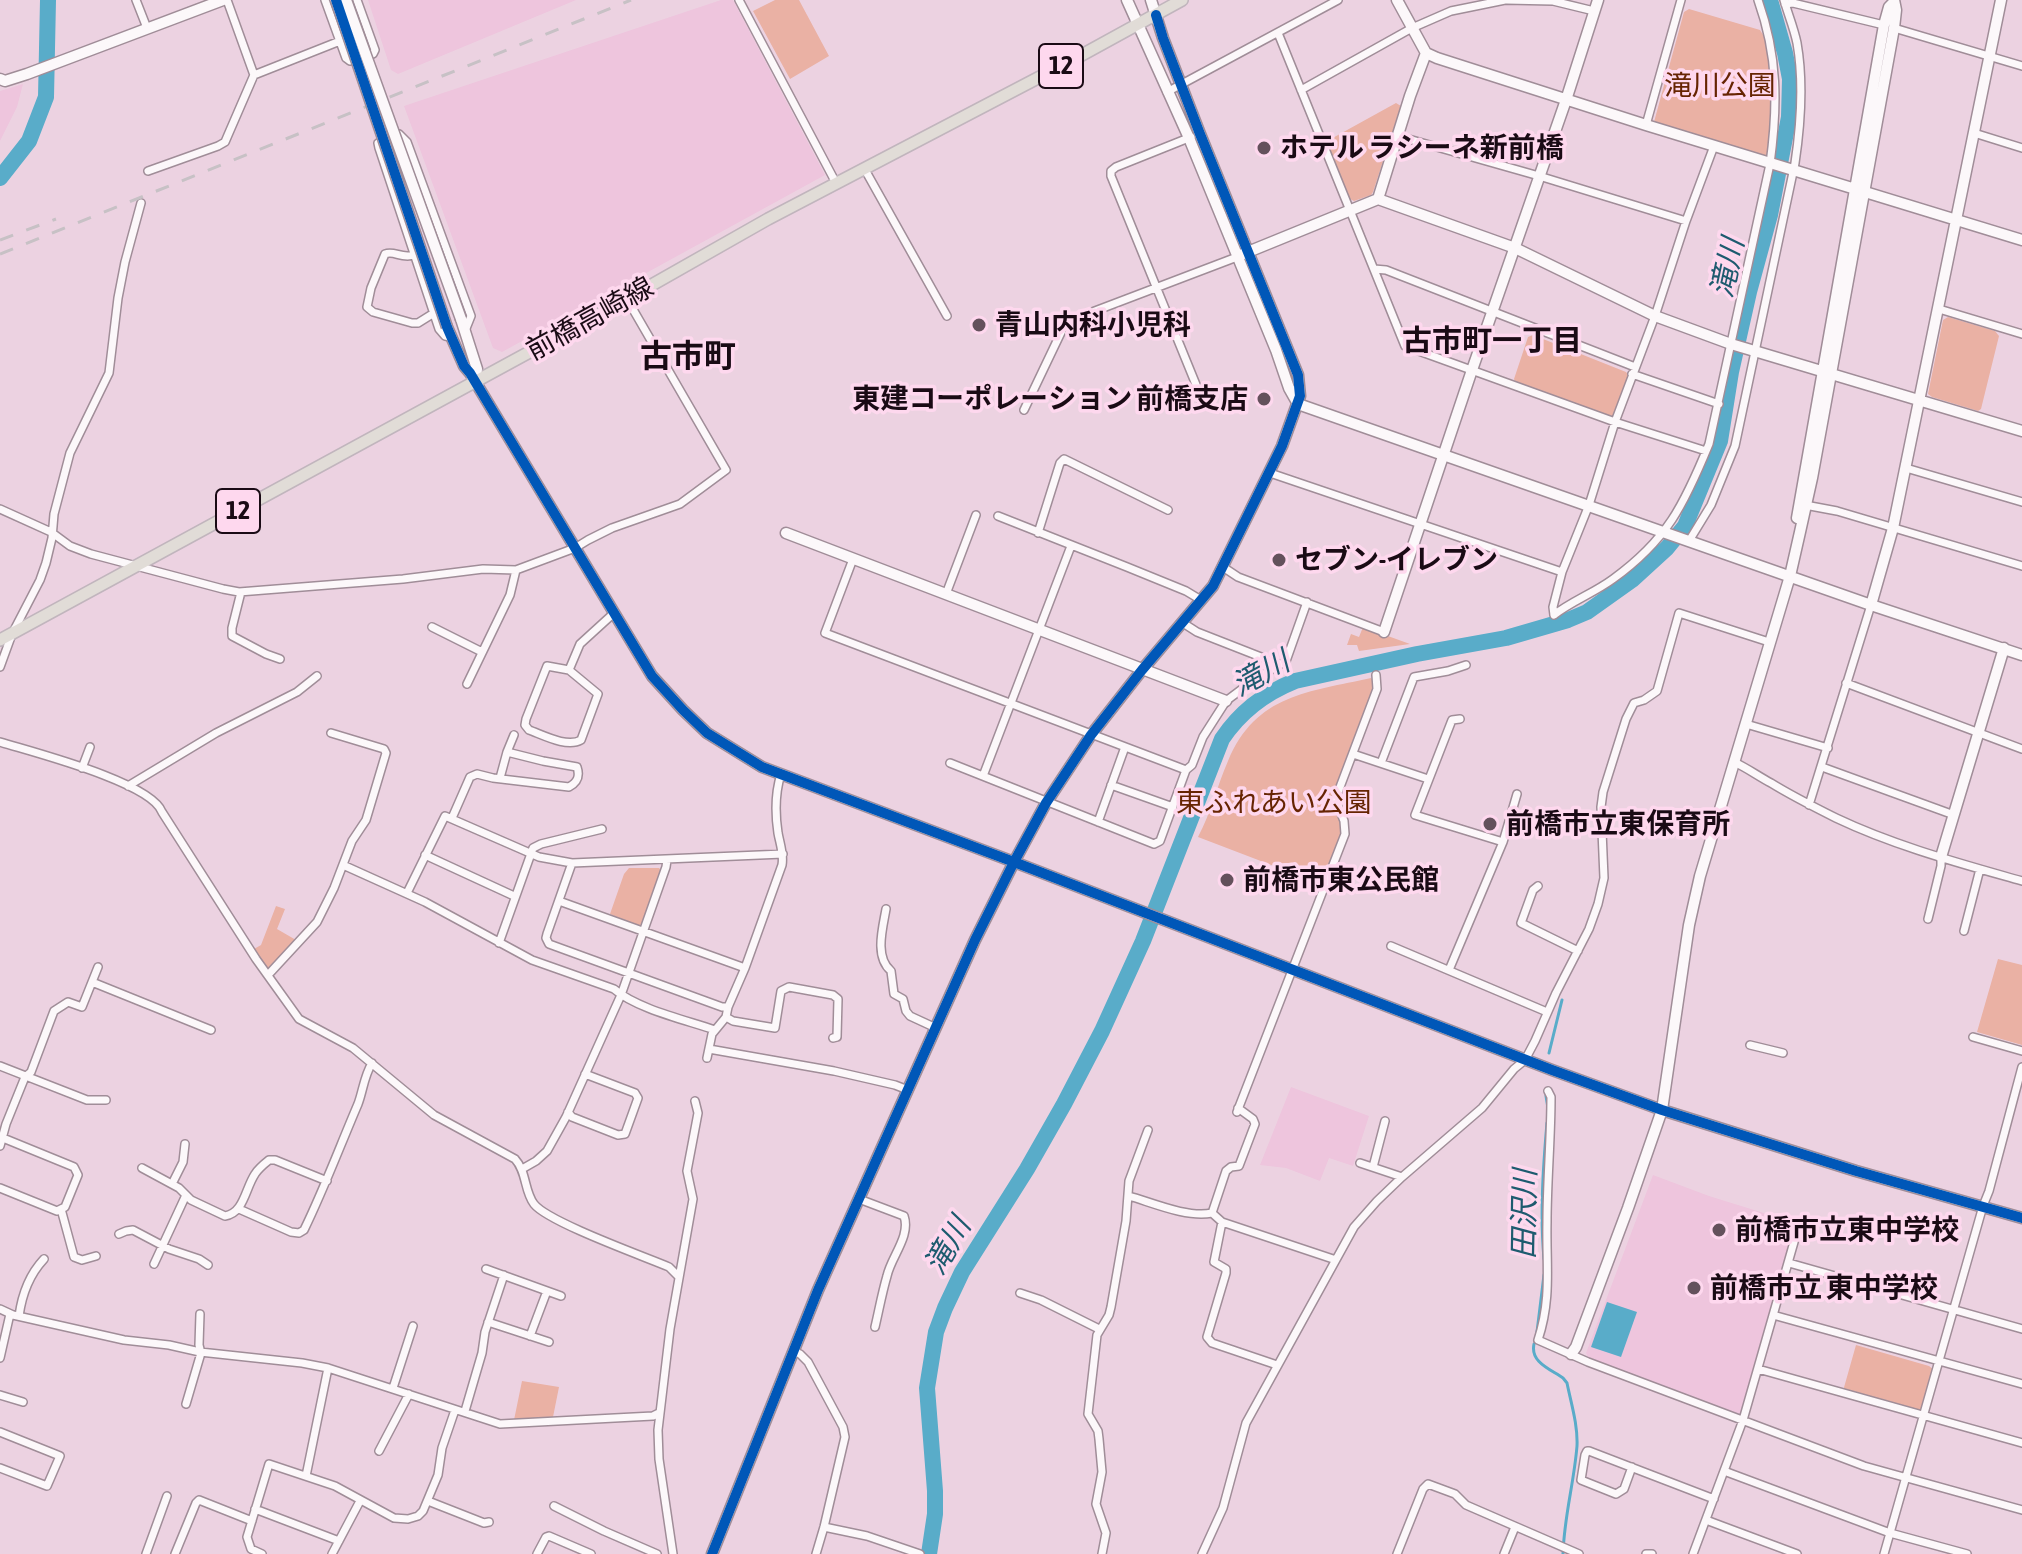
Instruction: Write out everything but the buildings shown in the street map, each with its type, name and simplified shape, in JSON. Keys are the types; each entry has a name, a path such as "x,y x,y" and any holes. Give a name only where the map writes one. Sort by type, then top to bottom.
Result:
{"main road":[{"name":"前橋高崎線","path":"0,640 836,183 1182,0"}],"street":[{"path":"136,0 147,28"},
{"path":"0,79 5,81 27,74 225,0 254,75 225,142 148,171"},
{"path":"325,0 346,58 350,61 375,52 357,0"},
{"path":"336,0 449,332 464,366 652,676 695,722 721,742 762,767 1525,1060 1662,1110 1856,1171 2022,1218"},
{"path":"346,0 461,319 477,369 475,382"},
{"path":"739,0 836,183"},
{"path":"1151,0 1242,254"},
{"path":"1167,92 1338,0"},
{"path":"1397,0 1426,53 1437,58 2022,240"},
{"path":"1223,567 1238,577 1384,632 1596,5 1506,0 1458,8 1412,28 1301,90"},
{"path":"1646,125 1681,0"},
{"path":"1714,146 1615,422 1589,505 1562,572 1554,615 1614,579 1666,532 1692,487 1706,451 1719,404 1770,164 1775,124 1774,67 1758,0"},
{"path":"1809,805 1893,528 2001,0"},
{"path":"1571,1354 1662,1110 1693,904 1790,576 1889,27 1896,10 1894,1"},
{"path":"712,1554 793,1351 859,1199 975,940 1014,862 1046,803 1091,735 1213,586 1270,473 1298,404 1298,375 1127,2"},
{"path":"1687,540 1711,505 1735,446 1794,171 1800,128 1801,82 1796,40 1785,2 1889,27 2022,66"},
{"path":"1278,33 1405,346 1615,422 1706,451"},
{"path":"254,75 340,41"},
{"path":"1378,199 1426,53"},
{"path":"1974,133 2022,148"},
{"path":"449,332 441,332 379,148 378,143 399,134 407,142 471,316 465,331"},
{"path":"1200,134 1111,171 1111,176 1201,401"},
{"path":"1398,136 1686,221"},
{"path":"864,168 947,316"},
{"path":"1024,410 1066,322 1378,199 1515,248 1655,316 1732,344 2022,431"},
{"path":"0,667 46,563 54,514 70,453 109,373 121,286 141,203"},
{"path":"414,255 385,254 367,307 373,312 412,323 418,323 434,313"},
{"path":"1374,269 1381,268 1493,311 1719,404"},
{"path":"0,509 51,532 70,546 241,592 483,569 516,570 575,548 612,528 680,504 726,470 627,299"},
{"path":"1939,309 2022,334"},
{"path":"1298,404 2022,655"},
{"path":"1038,533 1060,463 1064,459 1168,510"},
{"path":"1906,468 2022,502"},
{"path":"1270,473 1562,572"},
{"path":"1802,505 1837,511 2022,566"},
{"path":"946,594 976,515"},
{"path":"998,516 1186,591 1201,600"},
{"path":"786,533 1226,701"},
{"path":"983,776 1071,546"},
{"path":"853,559 825,633 1186,770"},
{"path":"467,684 510,595 516,570"},
{"path":"241,592 232,636 280,659"},
{"path":"950,763 1154,844 1160,841 1186,770 1192,765 1203,737 1226,701 1286,661 1307,602"},
{"path":"569,670 580,644 614,613"},
{"path":"1202,1554 1223,1508 1246,1423 1354,1227 1402,1177 1474,1115 1525,1060 1593,918 1604,878 1603,792 1628,712 1634,703 1657,691 1679,613 1769,642"},
{"path":"1183,623 1277,666"},
{"path":"432,627 482,652"},
{"path":"1928,919 1941,857 2004,648"},
{"path":"1381,763 1414,677 1466,665"},
{"path":"547,666 569,670 598,694 581,740 576,743 529,730 525,725 547,666"},
{"path":"1212,1213 1226,1171 1239,1166 1255,1124 1253,1119 1238,1110 1345,834 1336,800 1377,689 1376,675"},
{"path":"128,786 216,733 297,692 317,676"},
{"path":"1846,683 2022,749"},
{"path":"1460,719 1452,720 1415,815 1503,842"},
{"path":"1746,724 1828,748"},
{"path":"268,975 317,922 368,813 387,751 331,733"},
{"path":"500,778 514,735"},
{"path":"0,742 55,757 128,786 159,804 248,946 303,1022 343,1042 434,1115 515,1159 522,1169 530,1198 538,1209 669,1267 679,1277"},
{"path":"82,768 90,747"},
{"path":"1098,822 1125,747"},
{"path":"452,818 470,777 477,774 569,787 579,777 577,767 571,764 507,752"},
{"path":"1353,754 1428,779"},
{"path":"1734,762 1809,805 1864,830 2022,881"},
{"path":"1822,767 1954,815"},
{"path":"781,774 776,796 782,865 726,1017 712,1034 708,1054 834,1071 908,1090"},
{"path":"1111,785 1173,807"},
{"path":"1449,970 1503,842 1517,794"},
{"path":"407,893 443,817 447,816 546,860 572,863 783,854"},
{"path":"499,943 530,853 537,846 602,829"},
{"path":"425,855 514,896"},
{"path":"522,1169 547,1151 568,1112 621,995 667,860"},
{"path":"572,863 547,934 549,944 728,1007"},
{"path":"343,865 407,893 540,964 614,989 649,1009 715,1030"},
{"path":"1964,931 1980,869"},
{"path":"1538,886 1533,890 1521,923 1578,951"},
{"path":"559,901 745,968"},
{"path":"886,909 881,936 883,960 891,971 894,994 903,999 910,1016 936,1028"},
{"path":"1391,946 1547,1012"},
{"path":"0,1188 57,1211 65,1207 78,1175 74,1167 1,1142 54,1011 68,1002 82,1007 98,967"},
{"path":"92,982 211,1030"},
{"path":"726,1017 775,1028 781,991 789,987 833,995 838,999 837,1037 833,1038"},
{"path":"1973,1037 2022,1051"},
{"path":"1750,1045 1783,1053"},
{"path":"239,1209 295,1233 302,1232 338,1155 372,1063"},
{"path":"0,1066 87,1100 106,1100"},
{"path":"1884,1554 2022,1067"},
{"path":"568,1112 572,1117 618,1135 625,1134 638,1098 635,1093 585,1074"},
{"path":"1548,1091 1551,1097 1547,1235 1549,1285 1538,1340 1860,1465 2022,1510"},
{"path":"673,1554 659,1459 659,1413 693,1199 687,1171 698,1113 695,1101"},
{"path":"1373,1167 1385,1121"},
{"path":"1102,1554 1106,1533 1096,1504 1102,1472 1099,1439 1088,1414 1095,1345 1099,1329 1111,1307 1131,1172 1148,1130"},
{"path":"172,1184 183,1162 185,1144"},
{"path":"142,1168 172,1184 191,1200 225,1216 231,1216 239,1209 254,1176 269,1160 327,1181"},
{"path":"1360,1163 1402,1177"},
{"path":"154,1264 186,1195"},
{"path":"1129,1196 1188,1213 1212,1213"},
{"path":"859,1199 904,1216 906,1220 902,1240 887,1275 875,1327"},
{"path":"61,1209 74,1257 82,1260 96,1256"},
{"path":"1212,1213 1222,1222 1336,1260"},
{"path":"1693,1554 1743,1420 1800,1221"},
{"path":"1222,1222 1214,1262 1226,1269 1226,1273 1207,1337 1212,1343 1277,1365"},
{"path":"119,1234 133,1230 208,1265"},
{"path":"0,1358 23,1294 36,1267 44,1259"},
{"path":"1789,1263 2022,1329"},
{"path":"486,1269 561,1296"},
{"path":"465,1411 488,1322 504,1275"},
{"path":"530,1336 547,1291"},
{"path":"1020,1293 1099,1329"},
{"path":"0,1309 14,1315 124,1340 328,1368 500,1424 653,1416 659,1413"},
{"path":"186,1404 200,1352 200,1314"},
{"path":"1773,1315 2022,1384"},
{"path":"488,1322 549,1342"},
{"path":"393,1388 413,1326"},
{"path":"793,1351 808,1362 844,1433 816,1554"},
{"path":"306,1476 328,1368"},
{"path":"1758,1369 2022,1443"},
{"path":"379,1451 409,1394"},
{"path":"0,1395 23,1402"},
{"path":"262,1554 253,1551 247,1537 269,1464 335,1486 400,1520 418,1516 428,1501 438,1475 442,1448 455,1410"},
{"path":"0,1432 60,1456 47,1486 0,1468"},
{"path":"1632,1467 1624,1489 1616,1494 1581,1480 1587,1451 1632,1467 1714,1499"},
{"path":"1724,1471 1890,1533 1967,1554"},
{"path":"1397,1554 1423,1489 1428,1484 1455,1494 1466,1505 1579,1554"},
{"path":"149,1553 167,1496"},
{"path":"175,1554 199,1500 252,1521"},
{"path":"332,1554 360,1501"},
{"path":"428,1501 484,1523 489,1522"},
{"path":"554,1506 657,1554"},
{"path":"255,1509 339,1541"},
{"path":"1706,1520 1797,1554"},
{"path":"824,1527 867,1536 919,1554"},
{"path":"1504,1554 1515,1527"},
{"path":"537,1554 549,1536 591,1554"}],"shaded area":[{"path":"368,0 576,0 398,74 391,70"},
{"path":"721,0 733,0 825,175 502,352 493,348 404,106"},
{"path":"23,84 17,107 0,141 0,91"},
{"path":"1291,1087 1369,1116 1353,1166 1329,1158 1320,1181 1286,1168 1260,1165"},
{"name":"前橋市立 東中学校","path":"1653,1175 1796,1223 1740,1415 1588,1357 1586,1353"}],"green space":[{"path":"775,0 799,0 829,56 790,79 753,11"},
{"name":"滝川公園","path":"1689,9 1760,30 1771,56 1773,73 1766,156 1654,122 1684,12"},
{"path":"1396,103 1401,106 1373,192 1354,201 1350,199 1327,146 1329,140"},
{"path":"1948,317 1995,331 1999,336 1978,411 1928,394 1943,320"},
{"path":"1533,335 1626,372 1629,376 1616,415 1611,417 1516,384 1514,379 1528,337"},
{"path":"1363,627 1410,644 1359,651 1357,645 1347,645 1351,634 1359,637"},
{"name":"東ふれあい公園","path":"1371,678 1374,688 1333,793 1341,832 1321,884 1198,837 1228,761 1253,722 1287,700 1326,687"},
{"path":"629,868 661,870 642,924 637,926 610,914"},
{"path":"276,906 285,909 277,929 296,940 268,968 254,949 261,945"},
{"path":"1998,959 2022,965 2022,1045 1977,1032"},
{"path":"1856,1345 1934,1370 1923,1410 1919,1412 1843,1391"},
{"path":"522,1381 559,1387 553,1417 514,1420"}],"water":[{"path":"1607,1302 1637,1312 1621,1357 1591,1347"}],"waterway":[{"path":"0,178 29,141 46,97 48,0"},
{"name":"滝川","path":"929,1554 935,1491 927,1388 936,1332 962,1272 1027,1169 1102,1031 1143,941 1222,739 1229,729 1254,704 1295,681 1506,638 1587,612 1632,580 1667,548 1685,526 1720,441 1731,372 1770,215 1789,117 1790,79 1770,0"},
{"name":"田沢川","path":"1549,1053 1562,1000"},
{"name":"田沢川","path":"1546,1096 1548,1108"},
{"name":"田沢川","path":"1544,1259 1542,1191 1547,1123"},
{"name":"田沢川","path":"1537,1332 1544,1275"},
{"name":"田沢川","path":"1534,1344 1538,1360 1567,1383 1575,1422 1577,1446 1563,1554"}],"railway":[{"path":"0,254 631,0"},
{"path":"0,240 56,219"}],"cycle path":[{"path":"336,0 447,327 464,366 652,676 707,733 762,767 1552,1070 1662,1110 1856,1171 2022,1218"},
{"path":"712,1554 818,1290 975,940 1014,862 1046,803 1091,735 1213,586 1282,446 1300,396 1298,375 1200,134 1156,15"}],"place":[{"name":"ホテル ラシーネ新前橋","path":"1264,148"},
{"name":"青山内科小児科","path":"979,325"},
{"name":"東建コーポレーション 前橋支店","path":"1264,399"},
{"name":"セブン-イレブン","path":"1279,560"},
{"name":"前橋市立東保育所","path":"1490,824"},
{"name":"前橋市東公民館","path":"1227,880"},
{"name":"前橋市立東中学校","path":"1719,1230"},
{"name":"前橋市立 東中学校","path":"1694,1288"}],"district":[{"name":"古市町一丁目","path":"1492,342"},
{"name":"古市町","path":"688,357"}]}
